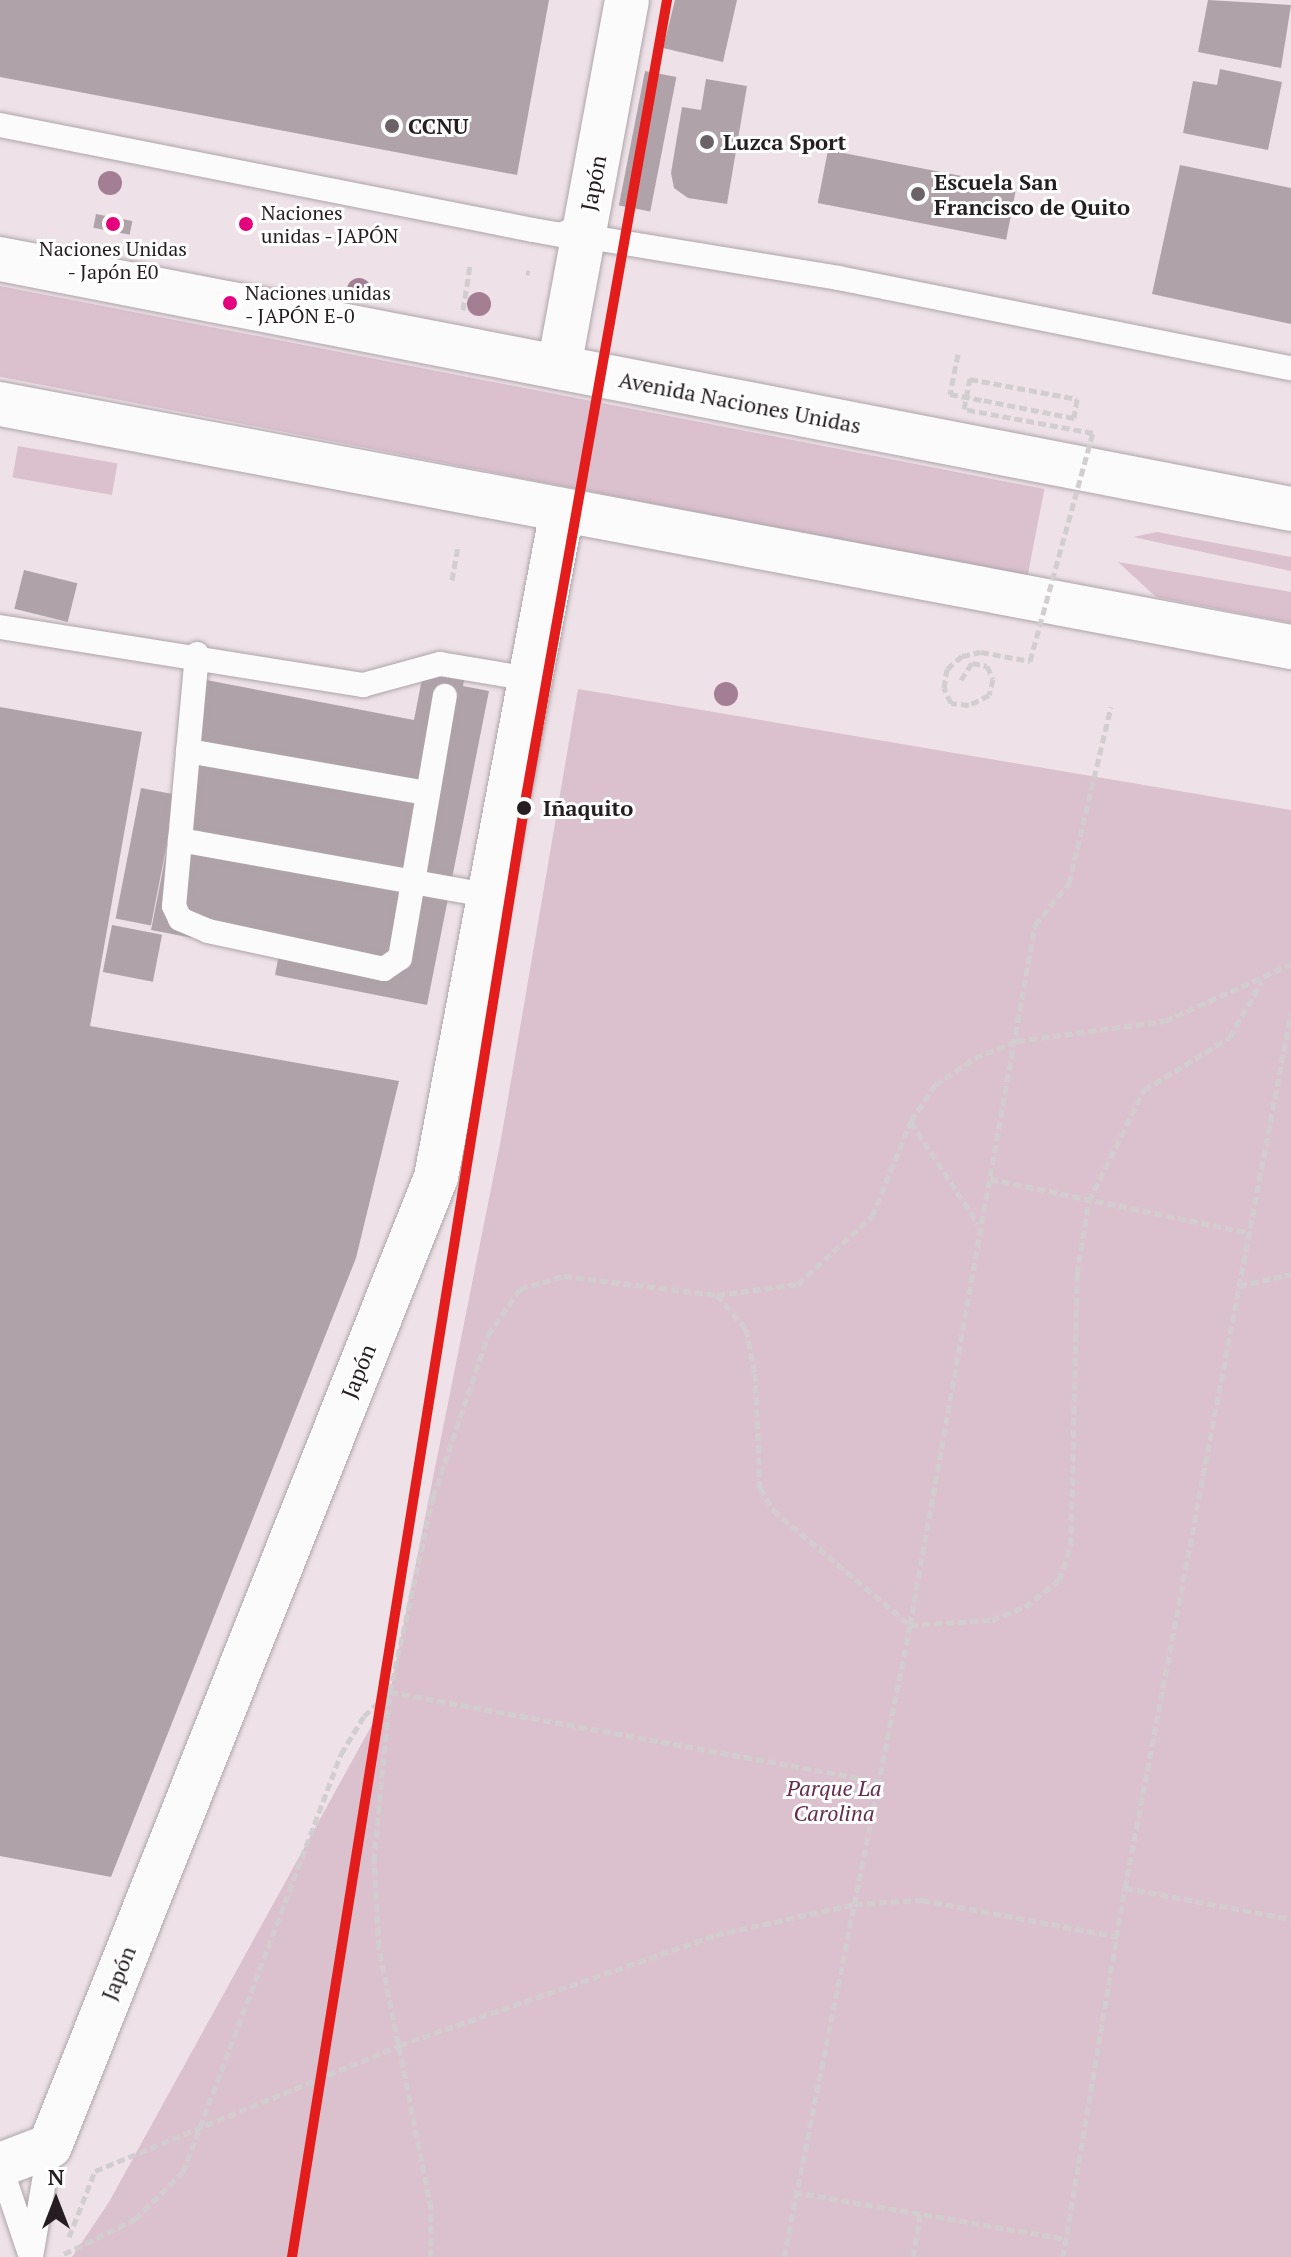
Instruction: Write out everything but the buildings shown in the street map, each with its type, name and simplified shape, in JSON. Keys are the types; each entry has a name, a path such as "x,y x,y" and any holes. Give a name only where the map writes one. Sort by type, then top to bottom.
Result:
{"main road":[{"name":"Japón","path":"559,367 627,0"},
{"name":"Avenida Naciones Unidas","path":"0,259 1291,509"},
{"path":"0,404 1291,647"},
{"name":"Japón","path":"50,2146 436,1177 562,511"},
{"path":"0,2165 50,2146"}],"lane":[{"path":"0,125 533,230 839,278 1291,368"},
{"path":"0,627 197,654 363,685 440,664 530,679"},
{"path":"197,654 174,906 180,919 208,931 384,969 400,958 445,696"},
{"path":"188,751 426,793"},
{"path":"180,840 490,896"},
{"path":"32,2257 50,2146"},
{"path":"0,2165 32,2257"}],"path":[{"path":"462,319 470,265"},
{"path":"958,354 950,394 982,400 1074,418 1077,399 970,379 964,409 1093,433 1030,661 981,652 962,656 947,669 944,688 951,703 969,705 989,695 993,679 987,666 963,669 961,680"},
{"path":"452,580 458,545"},
{"path":"784,2257 794,2192 910,1625 978,1224 1017,1041 1035,925 1069,883 1111,707"},
{"path":"431,2257 431,2208 379,1947 374,1861 390,1692 433,1497 488,1335 520,1289 564,1276 717,1295 798,1284 872,1216 911,1121 935,1085 975,1058 1017,1041 1165,1021 1262,981 1291,964"},
{"path":"717,1295 746,1329 755,1373 760,1488 773,1510 910,1625 992,1620 1025,1607 1059,1580 1071,1545 1077,1274 1089,1201 1144,1090 1230,1037 1262,981"},
{"path":"1063,2257 1120,1937 1125,1888 1291,1013"},
{"path":"911,1121 978,1224"},
{"path":"990,1179 1250,1233"},
{"path":"1239,1286 1291,1274"},
{"path":"390,1692 876,1781"},
{"path":"32,2257 62,2255 135,2219 183,2172 341,1754 364,1716 390,1692"},
{"path":"1125,1888 1291,1919"},
{"path":"62,2255 95,2171 400,2045 716,1935 855,1904 922,1900 1120,1937"},
{"path":"794,2192 1066,2239"},
{"path":"913,2257 920,2215"}],"green space":[{"path":"0,286 1044,489 1027,576 0,377"},
{"path":"18,446 117,464 112,495 12,478"},
{"path":"1157,532 1291,557 1291,571 1133,537"},
{"path":"1118,562 1291,592 1291,623 1156,597"},
{"name":"Parque La Carolina","path":"578,689 1291,810 1291,2257 72,2257 109,2202 390,1692 501,1139"}],"transit line":[{"path":"292,2257 524,808 667,0"}],"place":[{"name":"CCNU","path":"392,126"},
{"name":"Luzca Sport","path":"707,142"},
{"name":"Escuela San Francisco de Quito","path":"918,194"},
{"name":"Naciones Unidas - Japón E0","path":"113,224"},
{"name":"Naciones unidas - JAPÓN","path":"246,224"},
{"name":"Naciones unidas - JAPÓN E-0","path":"230,303"},
{"name":"Iñaquito","path":"524,808"}]}
